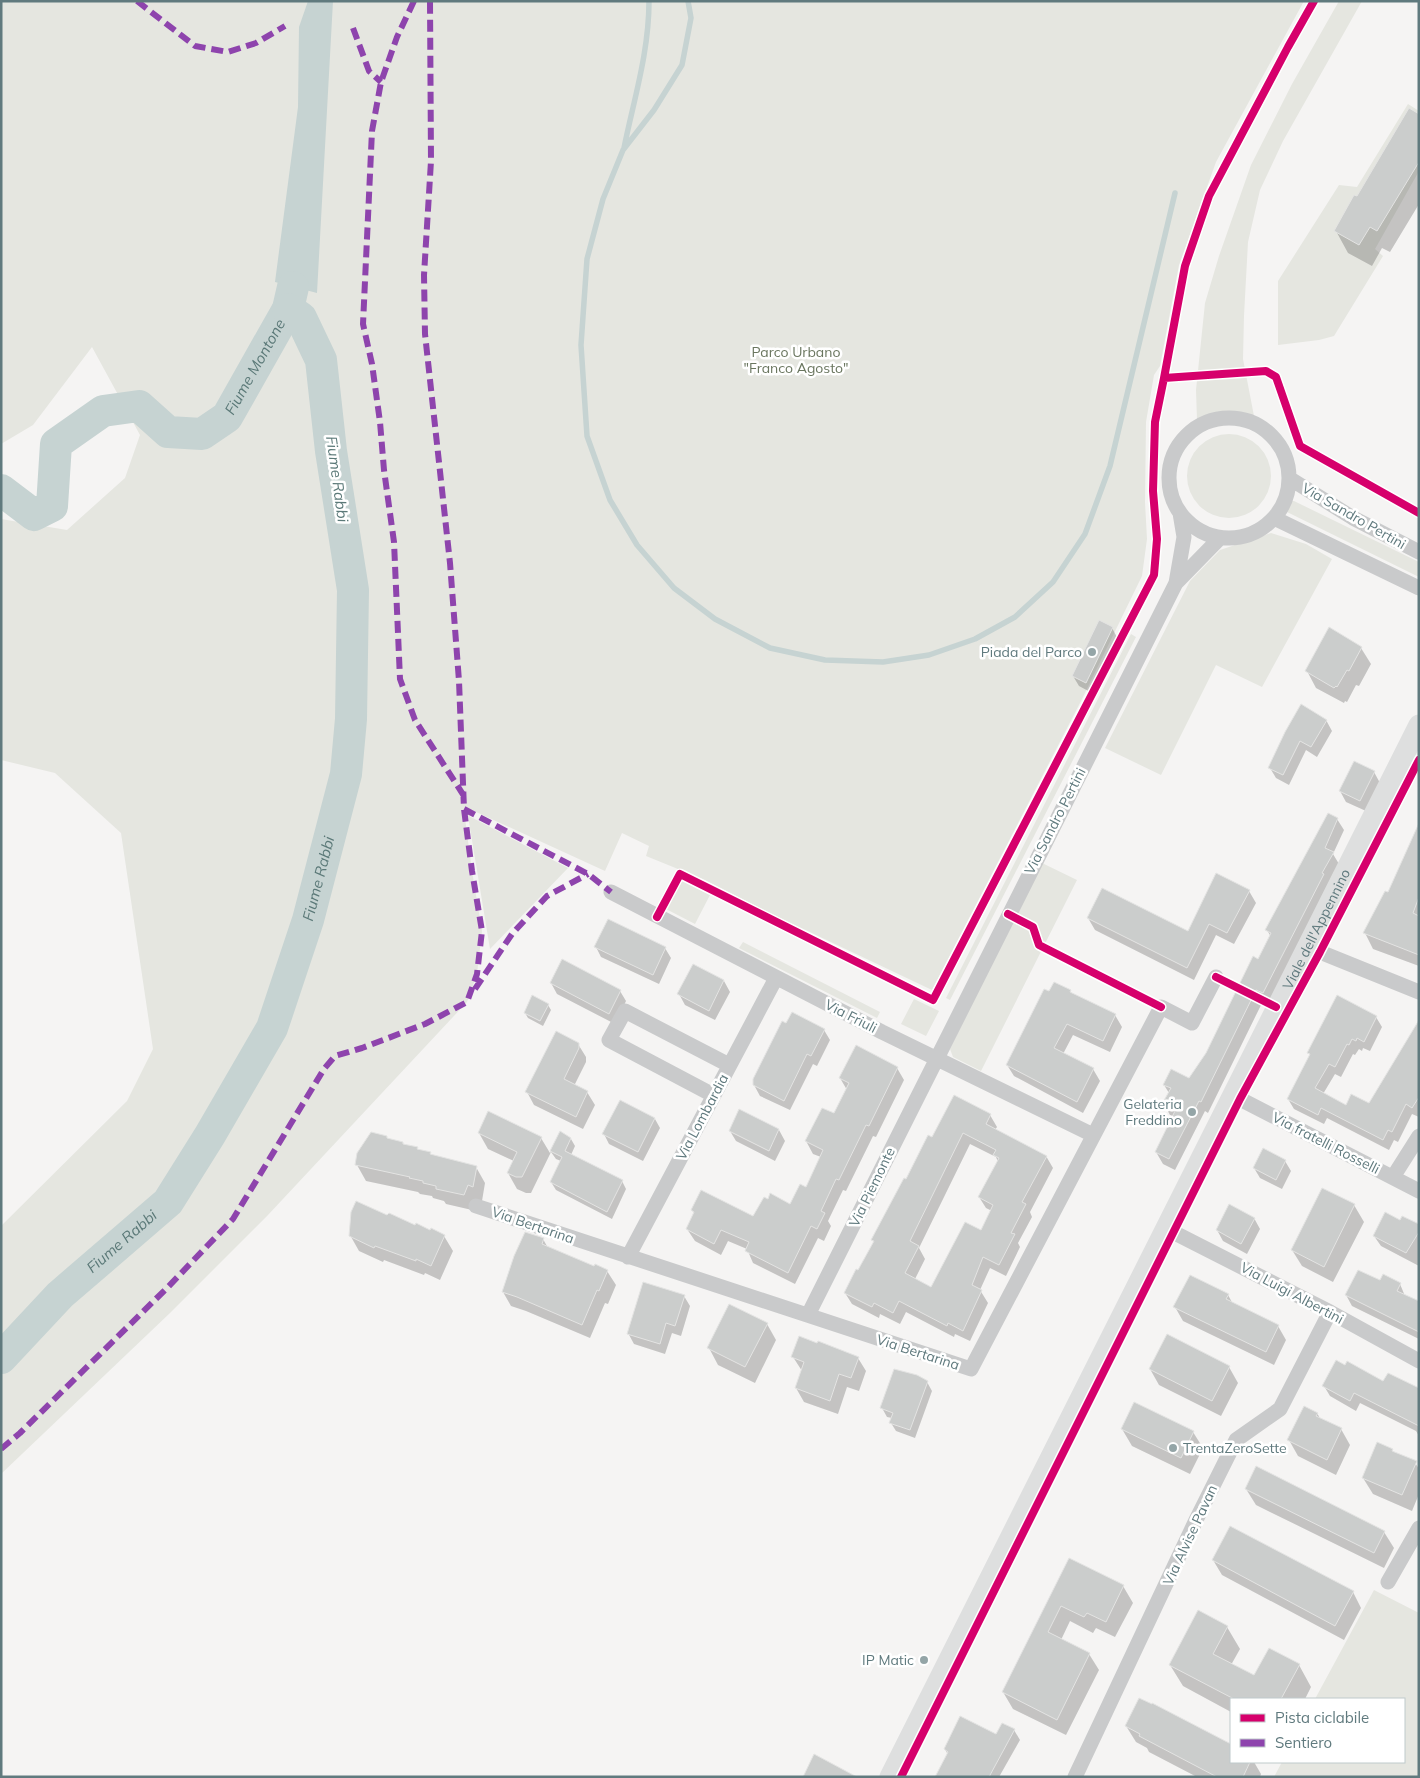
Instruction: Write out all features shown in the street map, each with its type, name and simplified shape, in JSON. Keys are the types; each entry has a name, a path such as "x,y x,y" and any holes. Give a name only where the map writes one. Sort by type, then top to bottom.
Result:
{"main road":[{"name":"Viale dell'Appennino","path":"890,1777 1419,725"}],"street":[{"path":"1226,418 1245,420 1263,428 1277,442 1286,459 1289,478 1285,499 1274,518 1259,531 1240,538 1220,538 1205,533 1191,525 1180,514 1172,498 1169,480 1171,463 1178,446 1189,433 1206,423 1226,418"},
{"name":"Via Sandro Pertini","path":"1289,478 1353,518 1419,552"},
{"name":"Via Sandro Pertini","path":"936,1059 1176,583 1184,537 1180,514"},
{"path":"1274,518 1419,588"},
{"name":"Via Sandro Pertini","path":"1176,583 1220,538"},
{"name":"Via Friuli","path":"611,892 936,1059 1093,1135"},
{"path":"1308,945 1320,952 1419,992"},
{"name":"Via Bertarina","path":"476,1206 971,1369 1161,1007 1192,1023 1216,977"},
{"name":"Via Lombardia","path":"628,1257 776,978"},
{"path":"713,1095 609,1040 625,1011 729,1065"},
{"name":"Via Piemonte","path":"808,1315 936,1059"},
{"name":"Via fratelli Rosselli","path":"1234,1093 1240,1099 1419,1192"},
{"path":"1393,1177 1419,1136"},
{"name":"Via Luigi Albertini","path":"1165,1228 1330,1312 1419,1361"},
{"name":"Via Alvise Pavan","path":"1075,1777 1197,1518 1236,1440 1280,1409 1330,1312"},
{"path":"1388,1582 1419,1528"}],"green space":[{"name":"Parco Urbano \"Franco Agosto\"","path":"1,1 1304,1 1216,162 1179,265 1160,366 1154,375 1146,422 1145,502 1147,539 1142,576 1081,701 932,990 705,880 646,856 649,846 622,833 605,871 474,811 469,816 568,868 490,949 468,816 465,818 482,931 477,974 467,1002 268,1215 170,1313 1,1474 1,1226 127,1101 153,1049 121,833 55,773 1,760 1,519 67,530 125,478 140,435 92,347 33,425 1,444"},
{"path":"1339,1 1362,1 1283,141 1260,190 1248,242 1243,359 1254,416 1217,413 1197,420 1196,390 1205,303 1219,256 1251,165 1292,84"},
{"path":"1408,104 1419,111 1419,171 1375,249 1383,256 1334,336 1319,340 1278,345 1278,281 1339,185 1357,187"},
{"path":"1229,434 1245,437 1259,446 1268,460 1271,476 1268,492 1259,506 1245,515 1229,518 1213,515 1199,506 1190,492 1187,476 1190,460 1199,446 1213,437"},
{"path":"1289,501 1294,501 1419,562 1419,577 1287,512 1285,505"},
{"path":"1271,533 1306,544 1332,559 1262,687 1216,665 1161,775 1105,748 1190,581 1220,550"},
{"path":"1131,634 1136,637 950,1000 946,998"},
{"path":"1042,863 1077,880 981,1071 953,1057 950,1049"},
{"path":"681,880 710,895 695,924 666,909"},
{"path":"743,942 880,1012 877,1018 739,948"},
{"path":"914,999 939,1011 926,1036 901,1024"},
{"path":"1374,1590 1419,1613 1419,1777 1274,1777 1281,1763 1405,1763 1405,1698 1316,1698"}],"shaded area":[{"path":"308,1 333,1 317,293 275,282 298,107 299,27"}],"building":[{"path":"1409,108 1419,114 1419,162 1377,231 1370,227 1359,245 1334,231 1354,195 1357,196"},
{"name":"Piada del Parco","path":"1099,620 1113,627 1086,683 1072,676"},
{"path":"1329,627 1362,647 1349,671 1347,670 1337,687 1334,688 1305,671"},
{"path":"1301,704 1327,720 1311,747 1300,741 1283,775 1268,768"},
{"path":"1354,761 1375,771 1360,801 1339,791"},
{"path":"1328,813 1338,818 1325,848 1334,852 1322,873 1324,874 1263,993 1256,990 1201,1102 1199,1101 1169,1159 1155,1152 1175,1111 1162,1104 1171,1088 1163,1085 1171,1069 1189,1078 1206,1053 1253,956 1258,959 1271,933 1265,930"},
{"path":"1419,823 1419,897 1413,913 1419,916 1419,955 1363,933 1385,891 1388,892"},
{"path":"1216,873 1250,890 1227,933 1209,924 1187,968 1087,918 1102,888 1188,931"},
{"path":"608,919 666,947 653,975 594,947"},
{"path":"562,959 621,990 609,1014 550,983"},
{"path":"693,964 724,980 709,1011 677,994"},
{"path":"1054,982 1071,990 1070,992 1116,1014 1103,1041 1067,1024 1054,1048 1094,1068 1077,1102 1006,1065 1044,989 1049,991"},
{"path":"532,995 549,1004 540,1021 524,1013"},
{"path":"1337,995 1377,1016 1364,1042 1357,1038 1356,1041 1352,1039 1349,1045 1347,1044 1335,1067 1329,1064 1315,1088 1346,1105 1351,1094 1369,1103 1419,1020 1419,1097 1412,1108 1406,1104 1392,1132 1388,1130 1383,1140 1321,1108 1318,1115 1287,1099 1310,1054 1307,1053"},
{"path":"792,1012 825,1029 811,1056 807,1054 784,1101 753,1085 753,1079 782,1021 786,1023"},
{"path":"556,1031 579,1043 579,1048 564,1079 588,1091 576,1117 525,1092"},
{"path":"856,1045 898,1067 869,1126 866,1125 839,1180 836,1179 821,1211 825,1213 817,1229 811,1226 788,1273 745,1251 749,1242 721,1230 714,1244 686,1229 694,1212 691,1210 701,1190 753,1216 764,1197 768,1199 770,1193 790,1204 800,1184 806,1187 823,1150 805,1141 822,1108 834,1113 849,1083 839,1078"},
{"path":"954,1095 991,1114 986,1124 1047,1156 1022,1202 1026,1204 1011,1233 1015,1234 999,1265 983,1257 972,1285 982,1290 963,1331 948,1323 947,1326 899,1301 893,1313 874,1303 872,1307 844,1293 856,1269 858,1270 874,1241 871,1240 904,1178 906,1179 928,1135 932,1137","holes":["963,1133 996,1150 993,1155 999,1158 978,1197 993,1205 981,1230 965,1222 931,1287 905,1273 919,1246 910,1241"]},
{"path":"620,1100 655,1118 638,1152 602,1134"},
{"path":"739,1109 779,1129 769,1151 729,1131"},
{"path":"488,1111 542,1137 522,1177 516,1177 507,1173 517,1152 478,1133"},
{"path":"560,1131 571,1138 565,1151 623,1180 607,1212 550,1182 562,1157 550,1151"},
{"path":"371,1132 403,1142 403,1144 418,1147 417,1149 431,1152 430,1154 477,1166 473,1187 468,1185 464,1195 436,1189 436,1186 410,1177 355,1165 357,1153"},
{"path":"1263,1148 1286,1160 1276,1180 1253,1168"},
{"path":"1322,1188 1355,1204 1324,1267 1291,1250"},
{"path":"356,1201 387,1215 389,1213 415,1225 416,1223 430,1230 431,1228 445,1235 431,1266 416,1259 416,1261 375,1246 374,1248 349,1236 351,1212"},
{"path":"1229,1204 1255,1218 1241,1244 1216,1230"},
{"path":"1385,1212 1400,1220 1402,1216 1419,1224 1419,1232 1406,1253 1373,1236"},
{"path":"525,1232 544,1238 542,1244 608,1270 582,1325 502,1292 514,1256"},
{"path":"1358,1270 1380,1280 1383,1274 1401,1283 1397,1291 1419,1301 1419,1332 1345,1295"},
{"path":"1190,1275 1229,1294 1226,1299 1279,1325 1266,1352 1173,1307"},
{"path":"643,1282 685,1295 675,1326 666,1323 660,1344 627,1334"},
{"path":"729,1304 768,1323 745,1367 707,1348"},
{"path":"1167,1334 1230,1366 1212,1401 1149,1369"},
{"path":"799,1336 817,1343 818,1341 859,1357 851,1378 839,1374 830,1401 795,1388 804,1362 791,1357"},
{"path":"1336,1360 1345,1365 1347,1361 1383,1381 1388,1373 1419,1388 1419,1426 1354,1393 1350,1401 1322,1386"},
{"path":"894,1369 917,1375 928,1381 910,1430 889,1423 893,1413 880,1408"},
{"path":"1134,1402 1194,1431 1181,1458 1121,1429"},
{"path":"1304,1406 1318,1413 1316,1416 1342,1428 1327,1460 1287,1440"},
{"path":"1377,1442 1393,1449 1392,1451 1417,1461 1402,1495 1362,1478"},
{"path":"1256,1466 1385,1531 1374,1553 1245,1489"},
{"path":"1230,1526 1354,1591 1335,1626 1212,1560"},
{"path":"1069,1558 1124,1585 1106,1622 1087,1613 1084,1617 1061,1606 1048,1632 1090,1653 1057,1720 1002,1692"},
{"path":"1198,1610 1228,1626 1213,1654 1254,1675 1269,1648 1300,1664 1282,1698 1232,1698 1169,1665"},
{"path":"1139,1698 1230,1743 1230,1763 1250,1763 1243,1777 1217,1777 1139,1736 1140,1734 1125,1726"},
{"path":"960,1716 996,1734 1002,1723 1015,1729 989,1777 935,1777 948,1752 944,1749"},
{"path":"814,1754 857,1777 803,1777"}],"waterway":[{"path":"624,148 644,57 649,1"},
{"path":"688,1 691,18 682,65 654,110 623,150 603,199 587,259 581,345 587,436 610,500 637,545 674,588 715,619 770,648 825,660 883,662 929,655 975,639 1015,617 1053,582 1085,534 1110,466 1175,193"},
{"name":"Fiume Montone","path":"1,490 34,515 52,506 56,444 103,411 139,406 168,432 202,434 227,417 288,309 293,287"},
{"name":"Fiume Rabbi","path":"1,1358 60,1295 168,1202 210,1135 272,1028 308,920 346,774 351,719 353,590 331,451 321,360 301,318 288,309"}],"marked path":[{"path":"137,1 195,46 228,52 256,43 285,26"},
{"path":"414,1 397,37 381,82 372,131 363,324 372,364 394,542 400,679 415,720 464,796"},
{"path":"1,1449 20,1433 167,1288 233,1219 324,1069 335,1056 362,1048 425,1024 467,1002 477,974 482,931 464,809 459,681 450,563 425,334 424,275 431,161 430,1"},
{"path":"353,28 369,71 381,82"},
{"path":"464,809 588,874 611,892"},
{"path":"475,989 512,934 547,896 588,874"}],"cycle path":[{"path":"1314,1 1209,196 1185,266 1164,378 1266,371 1276,377 1300,446 1419,513"},
{"path":"657,917 680,874 933,1000 1154,575 1157,539 1153,491 1155,422 1164,378"},
{"path":"901,1777 1240,1099 1320,952 1419,760"},
{"path":"1008,914 1033,927 1039,945 1161,1007"},
{"path":"1216,977 1276,1007"}],"place":[{"name":"Piada del Parco","path":"1092,652"},
{"name":"Gelateria Freddino","path":"1192,1112"},
{"name":"TrentaZeroSette","path":"1173,1448"},
{"name":"IP Matic","path":"924,1660"}]}
